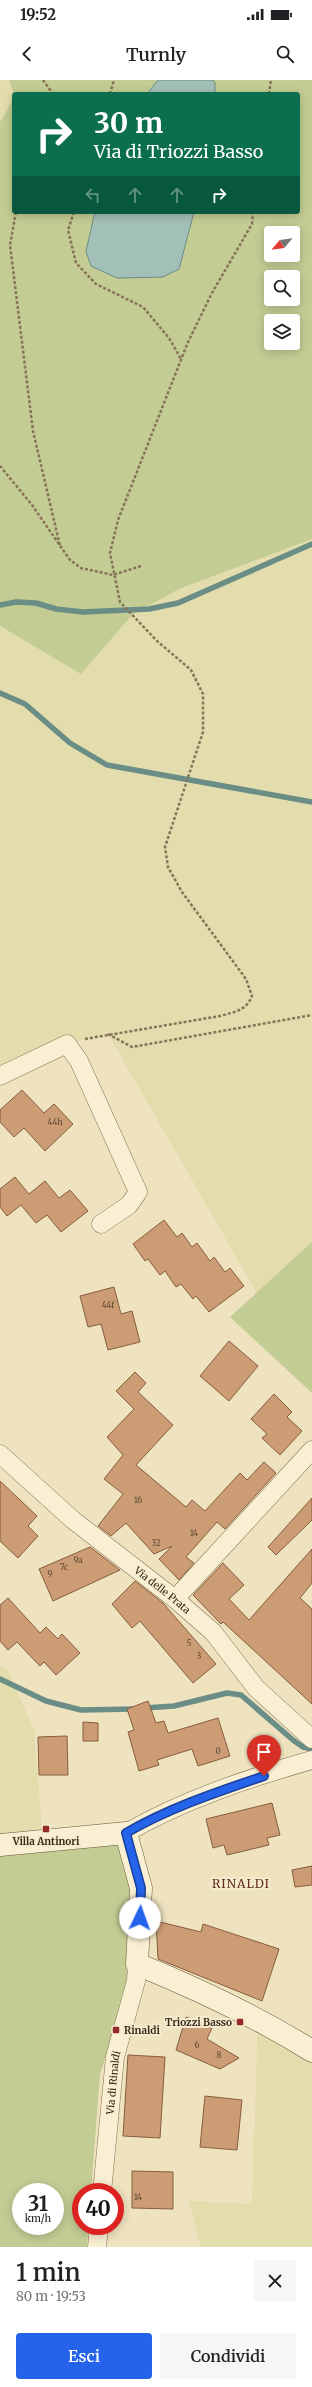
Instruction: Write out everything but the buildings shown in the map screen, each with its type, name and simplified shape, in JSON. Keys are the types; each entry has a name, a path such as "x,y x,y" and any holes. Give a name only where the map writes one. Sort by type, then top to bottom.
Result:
{"street":[{"path":"0,1076 67,1044 79,1061 138,1192 129,1205 101,1224"},
{"path":"175,1599 312,1450"},
{"name":"Via delle Prata","path":"0,1454 73,1520 175,1599 213,1632 256,1688 312,1739"},
{"path":"0,1845 126,1833 145,1822 219,1791 312,1760"},
{"name":"Via di Rinaldi","path":"103,2183 115,2057 136,1981 141,1888 126,1833"},
{"path":"137,1964 191,1986 258,2019 312,2051"},
{"path":"97,2247 98,2235"}],"path":[{"path":"43,80 52,92"},
{"path":"111,92 114,80"},
{"path":"269,92 271,80"},
{"path":"16,214 10,245 33,431 60,546"},
{"path":"73,214 68,230 76,263 96,284 143,307 169,338 181,359"},
{"path":"67,1044 108,1034 239,1011 248,1005 252,996 246,979 182,892 168,867 165,847 203,732 203,694 191,670 157,641 120,602 113,575 110,554 118,520 181,359 212,293 252,224 253,214"},
{"path":"0,466 32,505 70,560 81,568 113,575 141,566"},
{"path":"108,1034 132,1047 312,1015"}],"shaded area":[{"path":"0,80 9,80 12,92 12,101 0,122"},
{"path":"312,538 312,1242 257,1293 108,1034 67,1044 0,1067 0,626 81,674 132,615 179,589"},
{"path":"0,1664 8,1671 34,1730 43,1841 0,1845"},
{"path":"258,2019 312,2051 312,2247 201,2247 189,2201 252,2204"}],"green space":[{"path":"9,80 158,80 149,92 13,92"},
{"path":"213,80 312,80 312,539 179,589 132,615 81,674 0,626 0,470 3,469 0,466 0,122 12,101 12,214 95,214 86,251 192,222 194,214 300,214 300,92 215,92"},
{"path":"312,1242 312,1393 230,1317"},
{"path":"126,1833 137,1964 100,2074 92,2183 72,2183 72,2235 88,2235 87,2247 0,2247 0,1845"}],"water":[{"path":"158,80 213,80 215,83 215,92 149,92"},
{"path":"95,214 193,214 179,269 163,277 117,278 91,266 86,251"}],"waterway":[{"path":"0,605 16,602 36,603 56,609 83,612 149,609 178,603 312,544"},
{"path":"0,693 25,704 70,743 107,765 312,802"},
{"path":"0,1679 46,1701 81,1710 133,1709"},
{"path":"144,1708 174,1706 227,1693 241,1695 293,1740 303,1747 312,1749"}],"place":[{"name":"Villa Antinori","path":"46,1829"},
{"name":"Triozzi Basso","path":"240,2022"},
{"name":"Rinaldi","path":"116,2030"}],"district":[{"name":"RINALDI","path":"241,1884"}],"route":[{"path":"140,1918 141,1888 126,1833 145,1822 219,1791 264,1776"}]}
